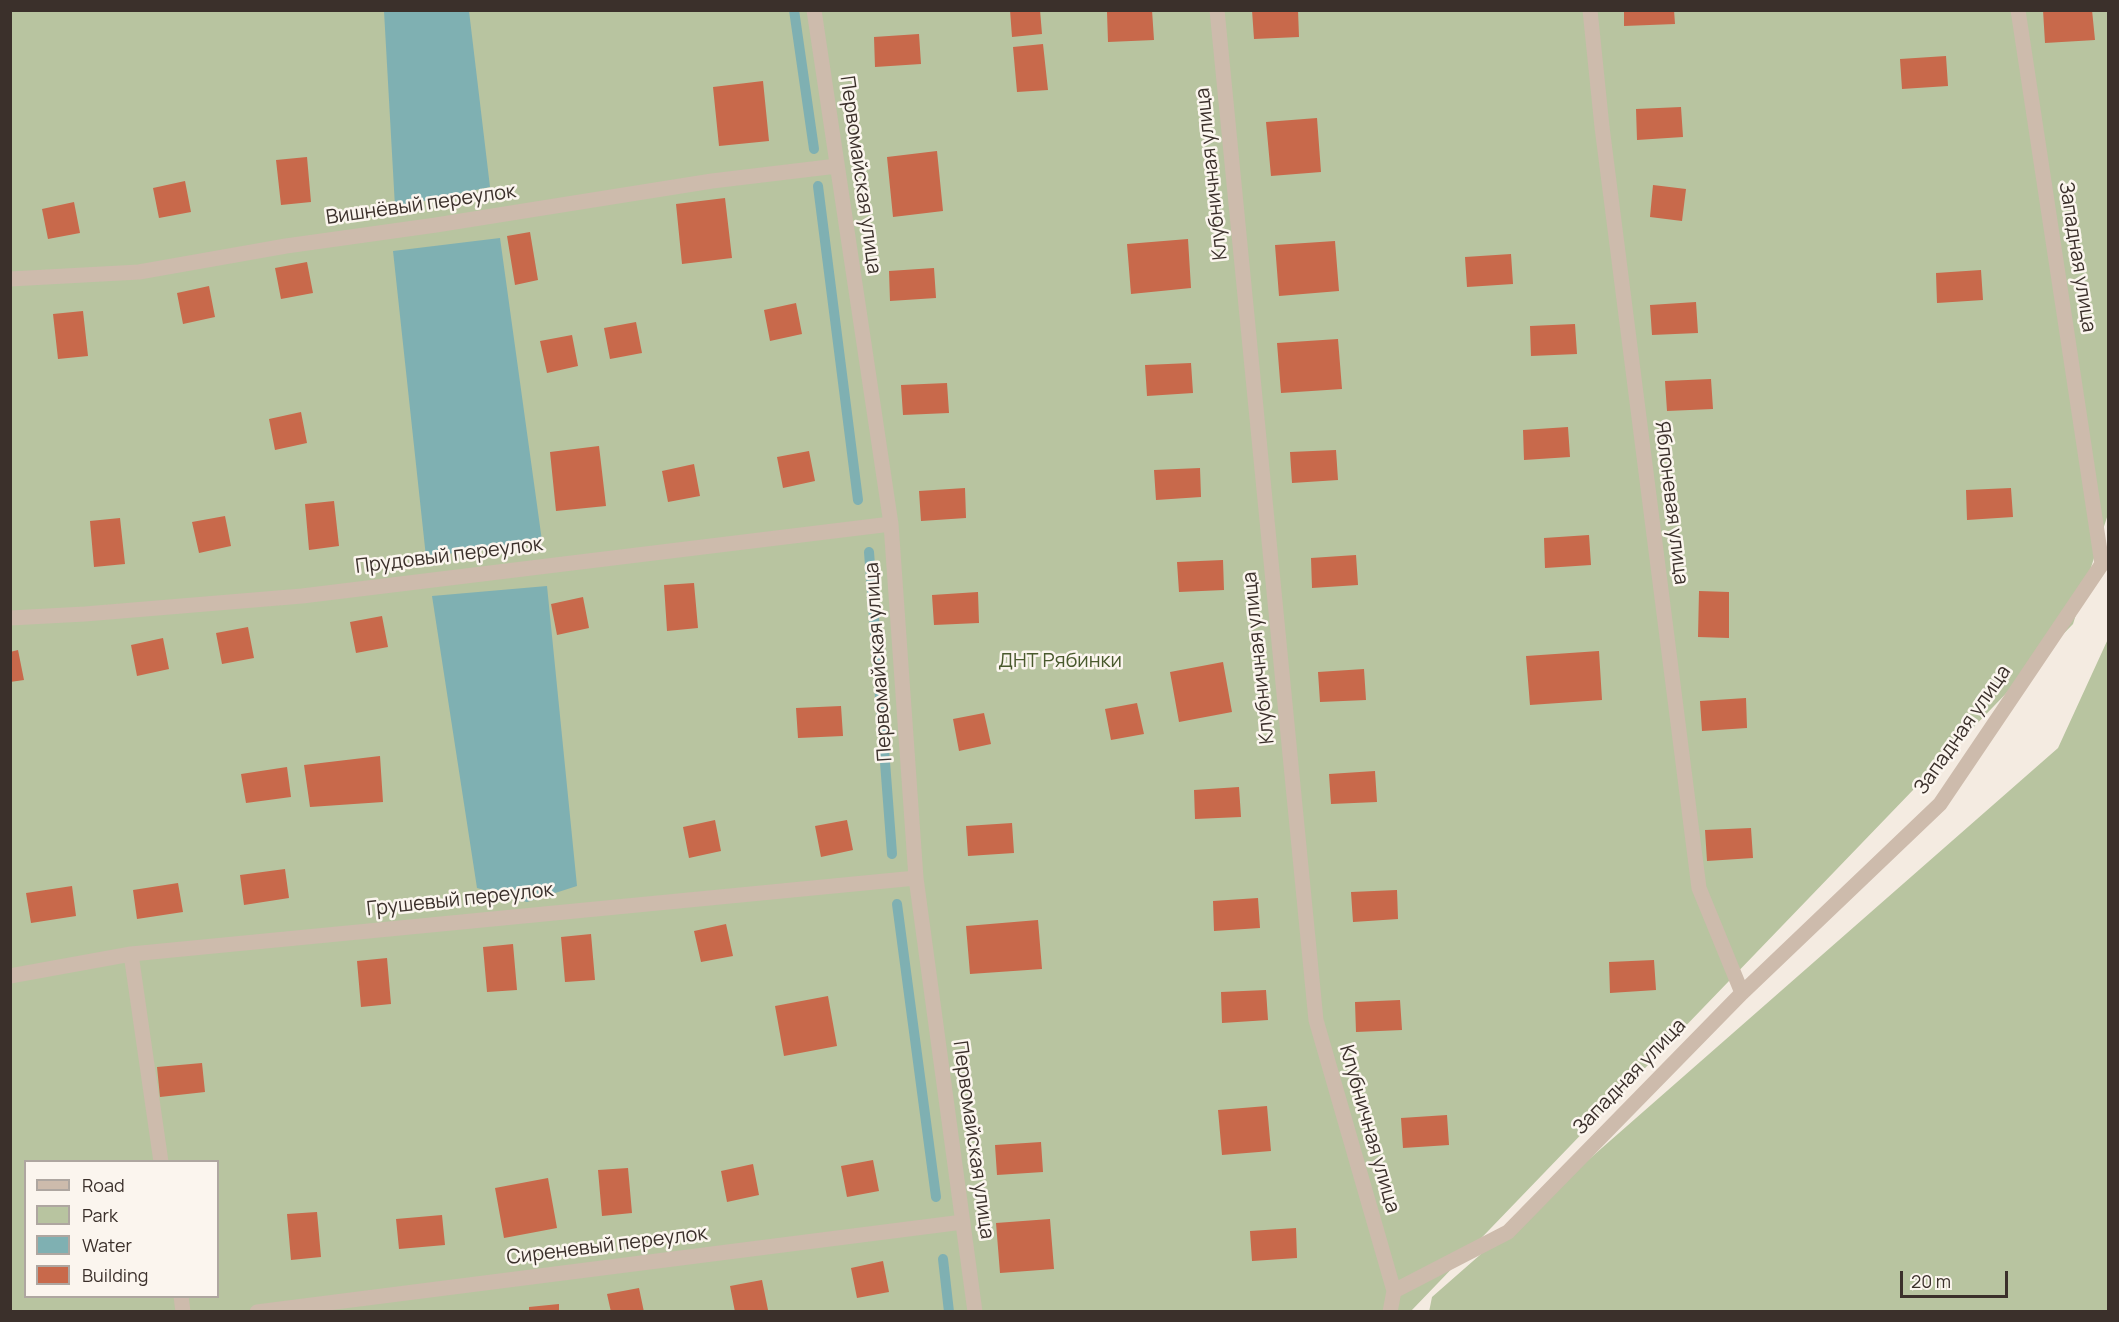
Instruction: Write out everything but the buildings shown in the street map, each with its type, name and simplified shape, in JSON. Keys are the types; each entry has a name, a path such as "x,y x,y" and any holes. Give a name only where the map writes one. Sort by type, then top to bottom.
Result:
{"street":[{"name":"Первомайская улица","path":"814,10 891,524 916,878 975,1311"},
{"name":"Клубничная улица","path":"1217,10 1316,1020 1394,1291"},
{"name":"Яблоневая улица","path":"1590,10 1602,127 1699,888 1742,993"},
{"name":"Западная улица","path":"1394,1291 1508,1232 1742,993 1940,804 2102,564 2018,10"},
{"name":"Вишнёвый переулок","path":"10,279 139,272 286,246 436,225 712,181 837,166"},
{"name":"Прудовый переулок","path":"10,618 302,596 891,524"},
{"name":"Грушевый переулок","path":"10,976 131,954 916,878"},
{"path":"131,954 161,1160"},
{"name":"Сиреневый переулок","path":"257,1311 963,1222"},
{"path":"1390,1311 1394,1291"}],"green space":[{"name":"ДНТ Рябинки","path":"10,11 2108,11 2108,514 2073,624 1411,1311 11,1311"},
{"path":"2108,639 2108,1311 1429,1312 1432,1297 2058,748"}],"water":[{"path":"384,11 469,11 490,187 395,207"},
{"path":"500,238 542,541 426,557 393,251"},
{"path":"547,586 577,886 527,902 477,888 432,596"}],"waterway":[{"path":"794,10 814,149"},
{"path":"818,186 858,500"},
{"path":"869,552 892,854"},
{"path":"897,904 936,1197"},
{"path":"943,1259 949,1312"}]}
